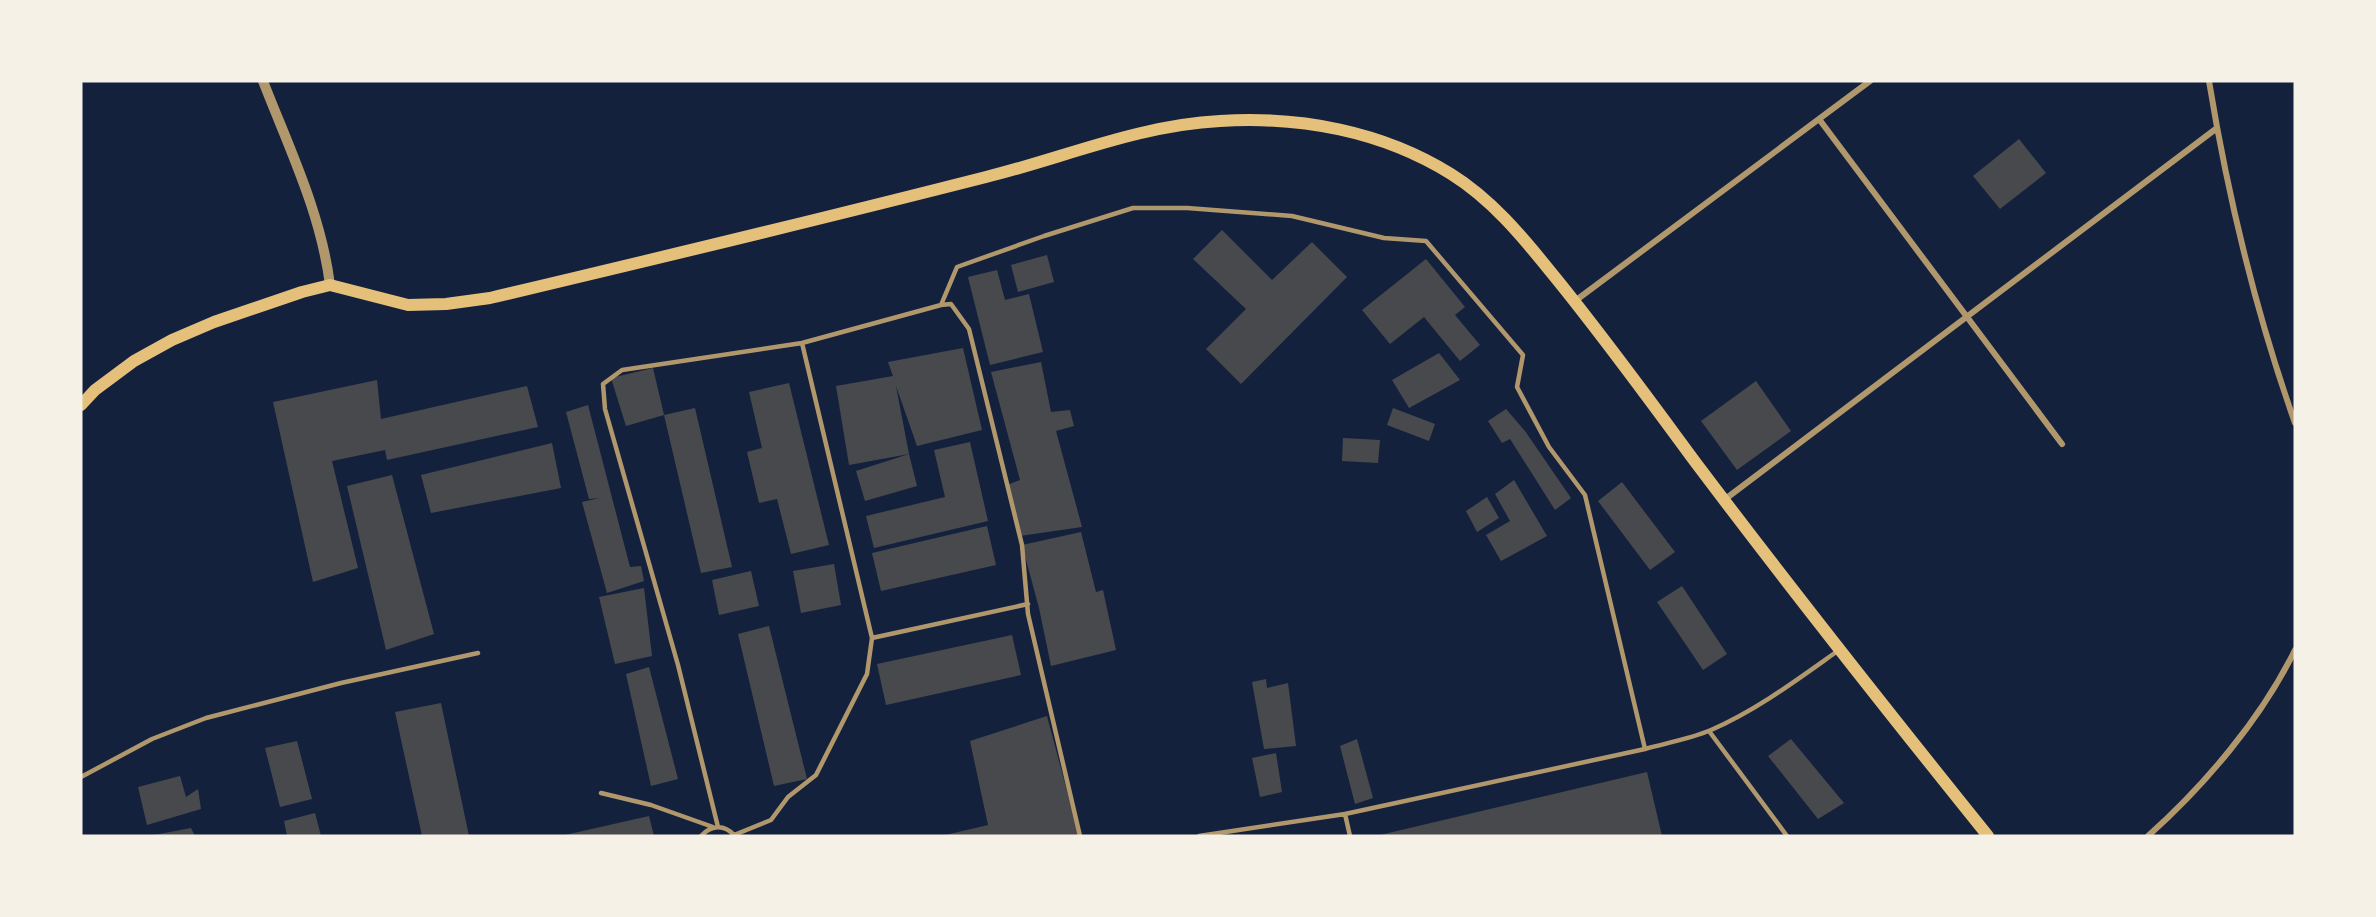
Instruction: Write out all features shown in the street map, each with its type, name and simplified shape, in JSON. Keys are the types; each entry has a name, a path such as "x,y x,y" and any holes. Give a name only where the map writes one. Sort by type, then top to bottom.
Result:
{"main road":[{"path":"81,405 95,390 134,361 172,340 214,322 302,291 330,285 408,305 446,304 489,298 1008,172 1115,140 1179,124 1222,120 1284,120 1344,129 1402,148 1452,174 1515,227 1575,301 1839,650 1988,836"}],"street":[{"path":"263,81 318,220 327,256 330,285"},
{"path":"1575,301 1870,81"},
{"path":"2209,81 2217,128 2255,293 2275,367 2295,423"},
{"path":"1819,120 2062,444"},
{"path":"1724,500 2217,128"},
{"path":"2148,836 2180,808 2248,726 2295,650"}],"lane":[{"path":"941,305 957,267 1133,208 1187,208 1292,216 1384,238 1426,241 1523,355 1517,387 1549,447 1585,495 1645,750"},
{"path":"716,827 678,665 605,409 603,384 622,370 802,343 951,304 969,329 1022,545 1028,614 1080,836"},
{"path":"601,793 651,805 730,831 734,835 771,820 788,797 816,775 867,674 872,638 802,343"},
{"path":"872,638 1028,604"},
{"path":"1199,836 1345,814 1645,750 1709,731 1753,709 1839,650"},
{"path":"81,777 152,739 206,718 341,683 478,652"},
{"path":"1709,731 1787,836"},
{"path":"1345,814 1350,836"},
{"path":"701,836 707,830 716,827"}],"building":[{"path":"2019,139 2046,173 2000,209 1973,176"},
{"path":"1222,230 1272,280 1312,242 1347,277 1241,384 1206,349 1246,309 1193,259"},
{"path":"1047,255 1054,282 1018,292 1011,265"},
{"path":"1426,259 1465,307 1455,315 1480,345 1460,361 1424,317 1390,344 1362,310"},
{"path":"997,270 1005,300 1029,294 1043,352 990,365 968,277"},
{"path":"963,348 982,430 917,446 896,386 909,454 849,465 836,386 893,376 888,362"},
{"path":"1439,353 1460,380 1409,408 1392,380"},
{"path":"1041,362 1051,412 1070,410 1074,426 1056,431 1082,527 1020,536 1007,485 1020,480 991,372"},
{"path":"653,368 664,415 626,426 611,378"},
{"path":"377,380 381,419 527,386 538,427 387,460 385,450 332,461 358,568 313,582 273,402"},
{"path":"1756,381 1791,431 1737,470 1701,421"},
{"path":"789,383 829,545 791,554 777,499 759,503 747,452 762,448 749,392"},
{"path":"588,405 630,567 641,566 644,581 607,593 582,502 600,498 589,499 566,412"},
{"path":"695,408 732,567 701,573 664,415"},
{"path":"1393,408 1435,424 1429,441 1387,425"},
{"path":"1506,409 1525,431 1571,498 1555,510 1510,439 1502,443 1488,421"},
{"path":"1343,438 1380,440 1378,463 1342,461"},
{"path":"970,442 988,521 874,548 866,516 945,497 934,450"},
{"path":"552,443 561,488 431,513 421,475"},
{"path":"909,454 917,486 865,501 856,471"},
{"path":"392,475 434,634 386,650 347,486"},
{"path":"1514,480 1547,536 1501,561 1486,535 1510,521 1495,494"},
{"path":"1622,482 1675,552 1650,570 1598,501"},
{"path":"1487,497 1499,518 1477,532 1466,511"},
{"path":"987,526 996,565 881,591 872,553"},
{"path":"1081,532 1096,592 1103,590 1116,650 1051,666 1039,608 1022,545"},
{"path":"834,564 841,605 801,613 793,571"},
{"path":"751,571 759,606 719,615 712,580"},
{"path":"1682,586 1727,654 1703,670 1657,602"},
{"path":"644,588 652,656 615,664 599,597"},
{"path":"769,626 807,779 774,786 738,634"},
{"path":"1012,635 1021,675 886,705 877,664"},
{"path":"649,667 678,779 651,786 626,674"},
{"path":"1266,679 1267,688 1288,683 1296,746 1264,749 1252,682"},
{"path":"441,703 469,836 422,836 395,712"},
{"path":"1047,716 1079,836 941,836 988,825 970,741"},
{"path":"1357,739 1373,798 1355,804 1340,746"},
{"path":"1791,739 1844,803 1818,819 1768,756"},
{"path":"297,741 312,799 280,807 265,748"},
{"path":"1276,753 1282,792 1260,797 1252,758"},
{"path":"1647,772 1662,836 1380,835"},
{"path":"180,776 186,797 198,789 201,809 147,825 138,787"},
{"path":"315,813 321,836 287,836 284,821"},
{"path":"649,816 654,836 565,835"},
{"path":"191,828 195,836 154,836 154,835"}]}
